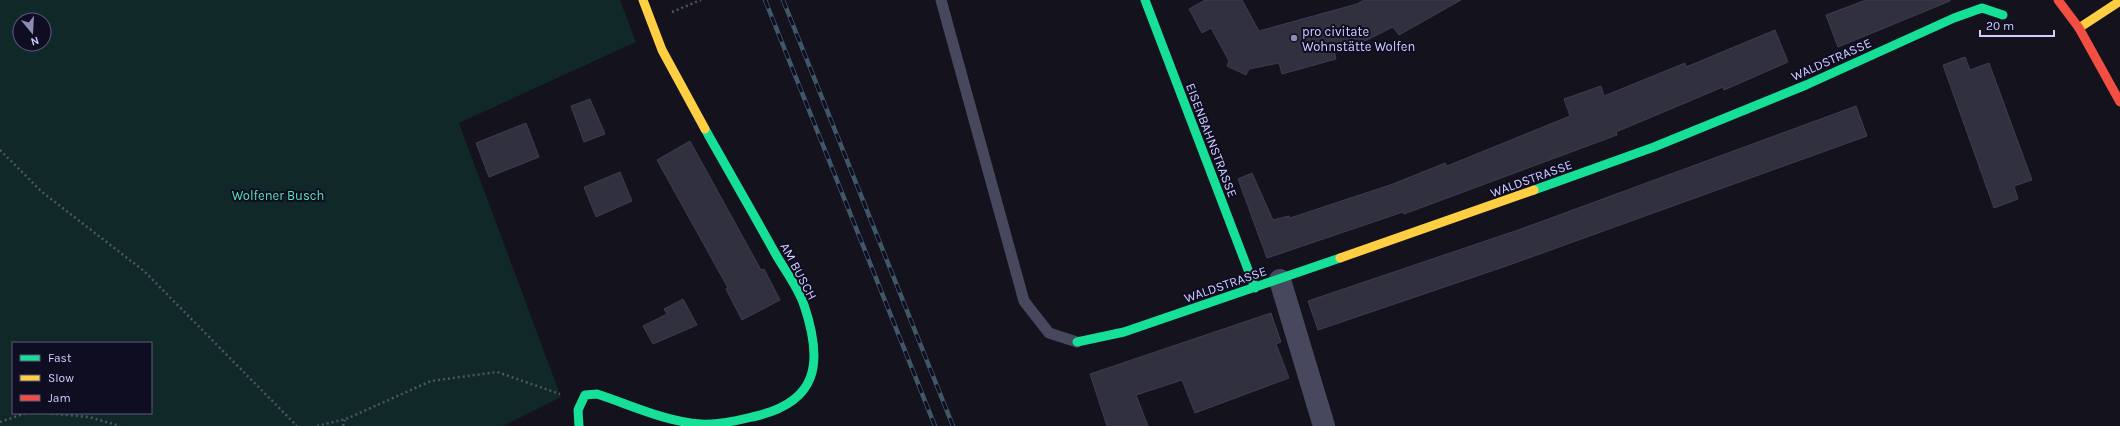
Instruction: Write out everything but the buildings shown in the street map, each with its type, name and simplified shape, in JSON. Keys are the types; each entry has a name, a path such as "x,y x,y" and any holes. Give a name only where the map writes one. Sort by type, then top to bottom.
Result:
{"street":[{"name":"AM BUSCH","path":"581,401 585,395 597,394 669,417 702,424 759,417 782,410 798,400 809,384 814,360 812,332 804,304 679,83 662,50 643,0"},
{"name":"EISENBAHNSTRASSE","path":"1145,0 1255,288"},
{"path":"2058,0 2079,28 2120,102"},
{"path":"2079,28 2120,1"},
{"name":"WALDSTRASSE","path":"1077,342 1124,332 1280,280 1654,147 1806,85 1954,18 1982,8 2003,15"},
{"path":"1280,280 1324,426"},
{"path":"579,426 578,410 581,401"}],"lane":[{"path":"941,0 1024,301 1049,333 1077,342"}],"path":[{"path":"668,14 701,0"},
{"path":"0,150 42,192 144,271 297,426"},
{"path":"317,426 346,419 431,381 497,372 581,401"},
{"path":"0,422 23,414"},
{"path":"57,414 89,417 120,426"},
{"path":"343,426 346,419"}],"green space":[{"name":"Wolfener Busch","path":"0,0 620,0 636,42 459,123 561,397 503,426 0,426"}],"railway":[{"path":"765,0 935,426"},
{"path":"783,0 953,426"}],"traffic: fast":[{"path":"1145,0 1255,288"},
{"path":"1534,190 1654,147 1806,85 1954,18 1982,8 2003,15"},
{"path":"579,426 578,410 585,395 597,394 662,417 688,423 714,424 740,420 774,411 791,402 803,391 810,378 814,363 814,345 804,305 795,285 775,253 705,129"},
{"path":"1077,342 1124,332 1340,258"}],"traffic: slow":[{"path":"643,0 662,50 705,129"},
{"path":"2079,28 2120,1"},
{"path":"1340,258 1534,190"}],"traffic: jam":[{"path":"2058,0 2079,28 2120,102"}],"place":[{"name":"pro civitate Wohnstätte Wolfen","path":"1294,38"}]}
